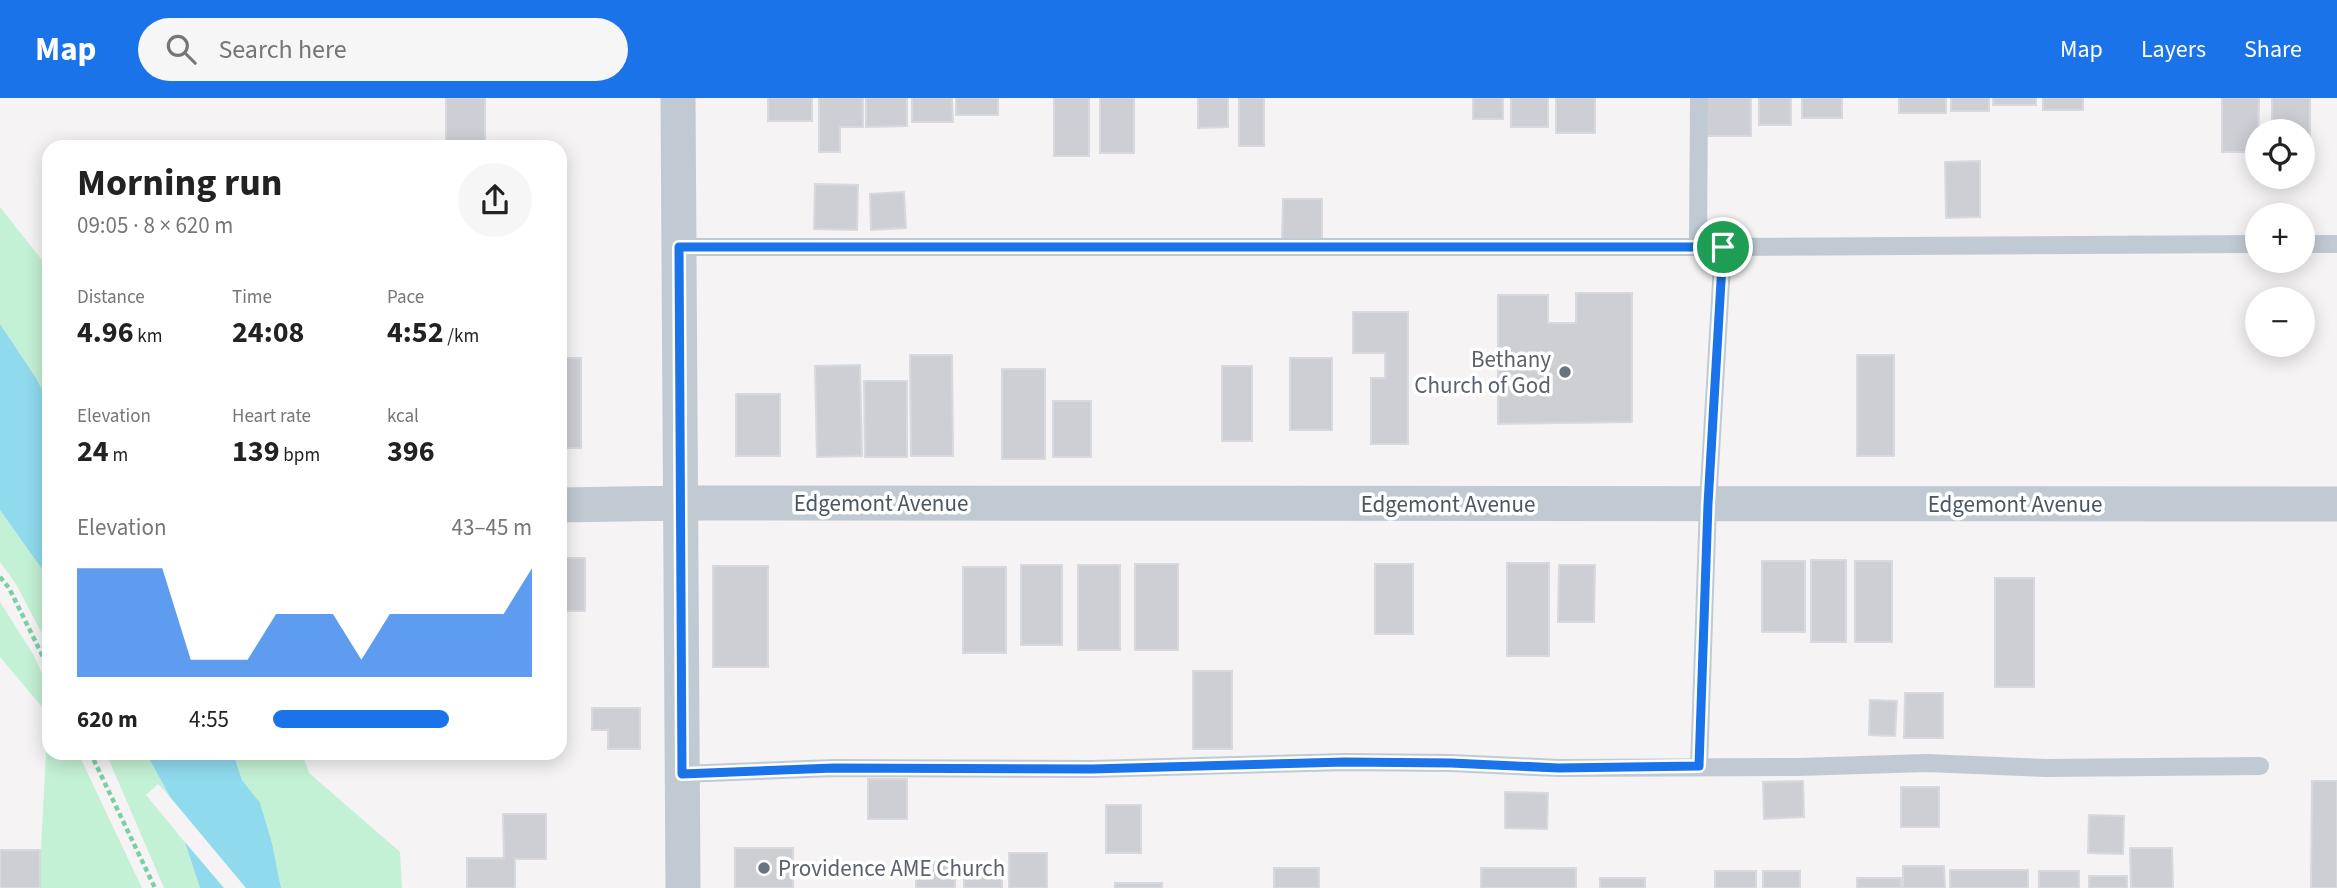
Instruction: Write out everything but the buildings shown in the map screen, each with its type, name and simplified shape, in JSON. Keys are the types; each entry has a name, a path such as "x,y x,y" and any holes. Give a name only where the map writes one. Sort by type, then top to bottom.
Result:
{"street":[{"path":"678,98 683,888"},
{"name":"Edgemont Avenue","path":"567,505 2337,504"}],"lane":[{"path":"1698,247 1699,98"},
{"path":"679,247 2245,244"},
{"path":"2315,244 2337,244"},
{"path":"1699,766 1708,504 1723,247"},
{"path":"682,774 822,768 1092,769 1345,762 1559,768 1798,767 1926,763 2046,768 2260,766"}],"path":[{"path":"0,577 9,588 42,655"},
{"path":"94,760 155,888"}],"green space":[{"path":"0,207 42,260 42,389 0,324"},
{"path":"0,510 42,569 42,634 16,584 0,562"},
{"path":"0,602 33,654 42,674 42,707 0,657"},
{"path":"46,760 81,760 142,888 39,888"},
{"path":"109,760 150,760 170,797 158,784 146,795 184,841 200,888 164,888"},
{"path":"235,760 304,760 309,773 400,852 402,888 281,888 272,843 260,804 242,780"}],"water":[{"path":"0,324 42,389 42,569 0,510"},
{"path":"150,760 235,760 242,780 260,803 281,888 200,888 169,795"}],"pier":[{"path":"160,786 246,888 224,888 178,834"}],"place":[{"name":"Bethany Church of God","path":"1565,372"},
{"name":"Providence AME Church","path":"764,868"}],"route":[{"path":"679,247 1723,247 1708,504 1699,766 1559,768 1345,762 1092,769 834,768 682,774 679,247"}]}
